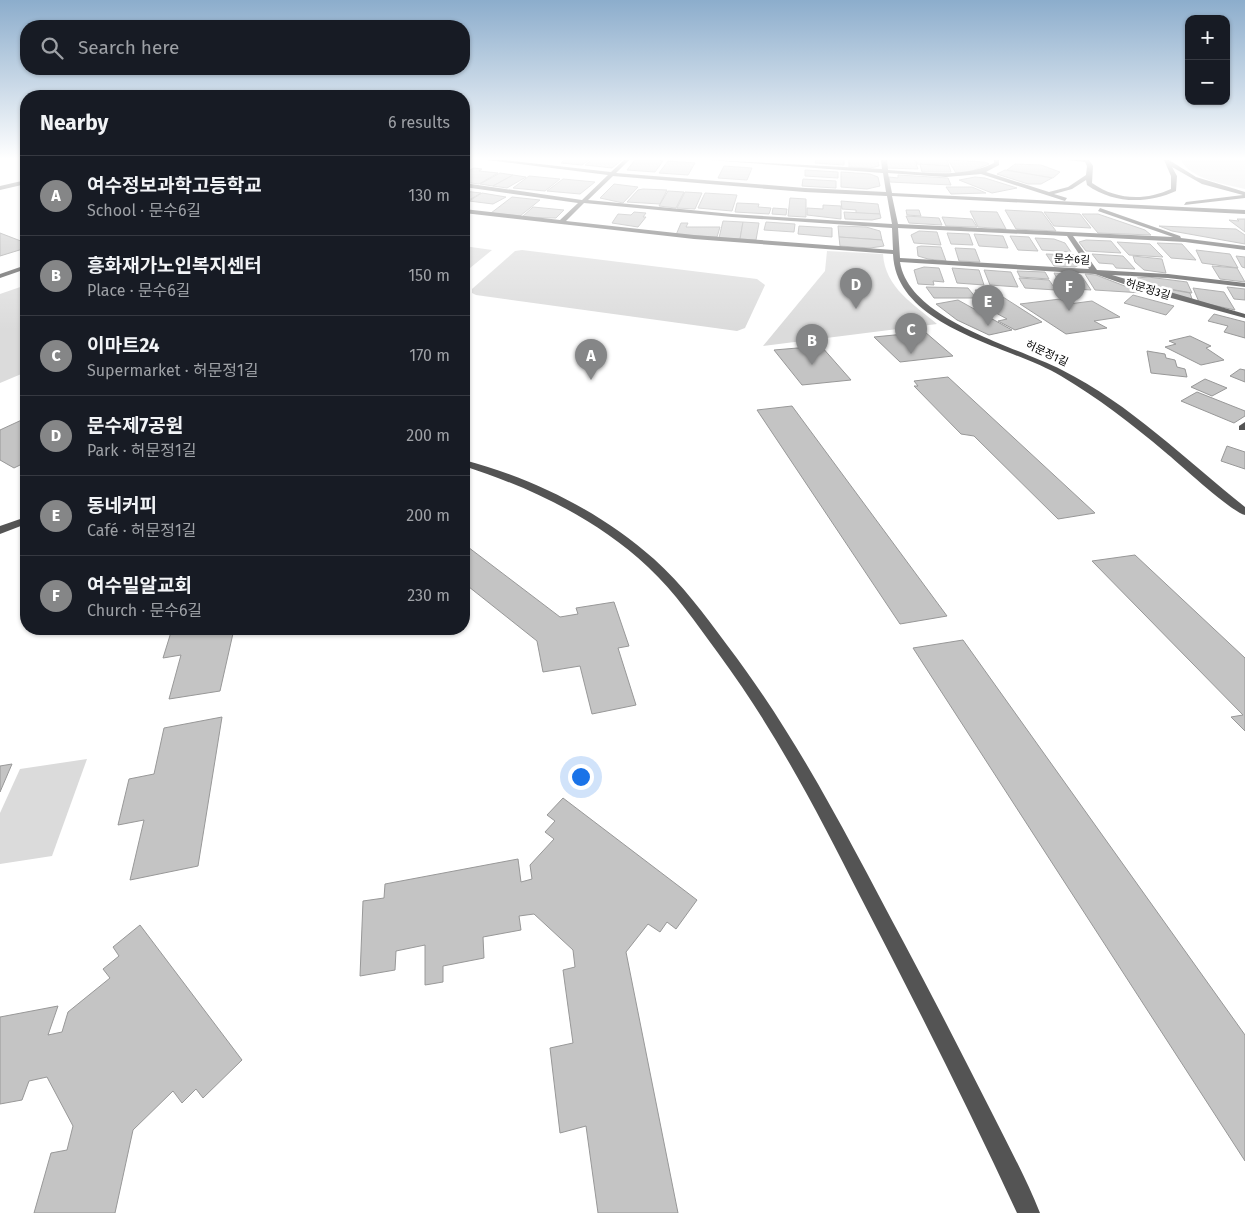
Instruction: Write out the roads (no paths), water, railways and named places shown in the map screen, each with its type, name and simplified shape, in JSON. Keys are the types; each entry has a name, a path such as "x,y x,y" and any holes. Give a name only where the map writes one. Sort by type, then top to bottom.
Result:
{"street":[{"name":"문수6길","path":"509,217 694,237 897,256 1168,276 1245,285"},
{"path":"560,223 567,217"},
{"path":"761,217 895,226 1185,240 1245,248"},
{"name":"허문정1길","path":"893,217 902,281 929,309 957,326 1049,366 1083,385 1146,429 1244,510"},
{"path":"1122,217 1158,228 1185,240"},
{"path":"1069,235 1094,271"},
{"path":"0,276 20,269"},
{"name":"허문정3길","path":"1094,271 1141,287 1245,316"},
{"path":"470,465 536,489 594,520 624,540 650,562 691,605 755,691 806,774 974,1096 1029,1213"},
{"path":"0,530 20,522"}],"place":[{"name":"문수제7공원","path":"856,309"},
{"name":"여수밀알교회","path":"1069,311"},
{"name":"동네커피","path":"988,326"},
{"name":"이마트24","path":"911,354"},
{"name":"흥화재가노인복지센터","path":"812,365"},
{"name":"여수정보과학고등학교","path":"591,380"}]}
